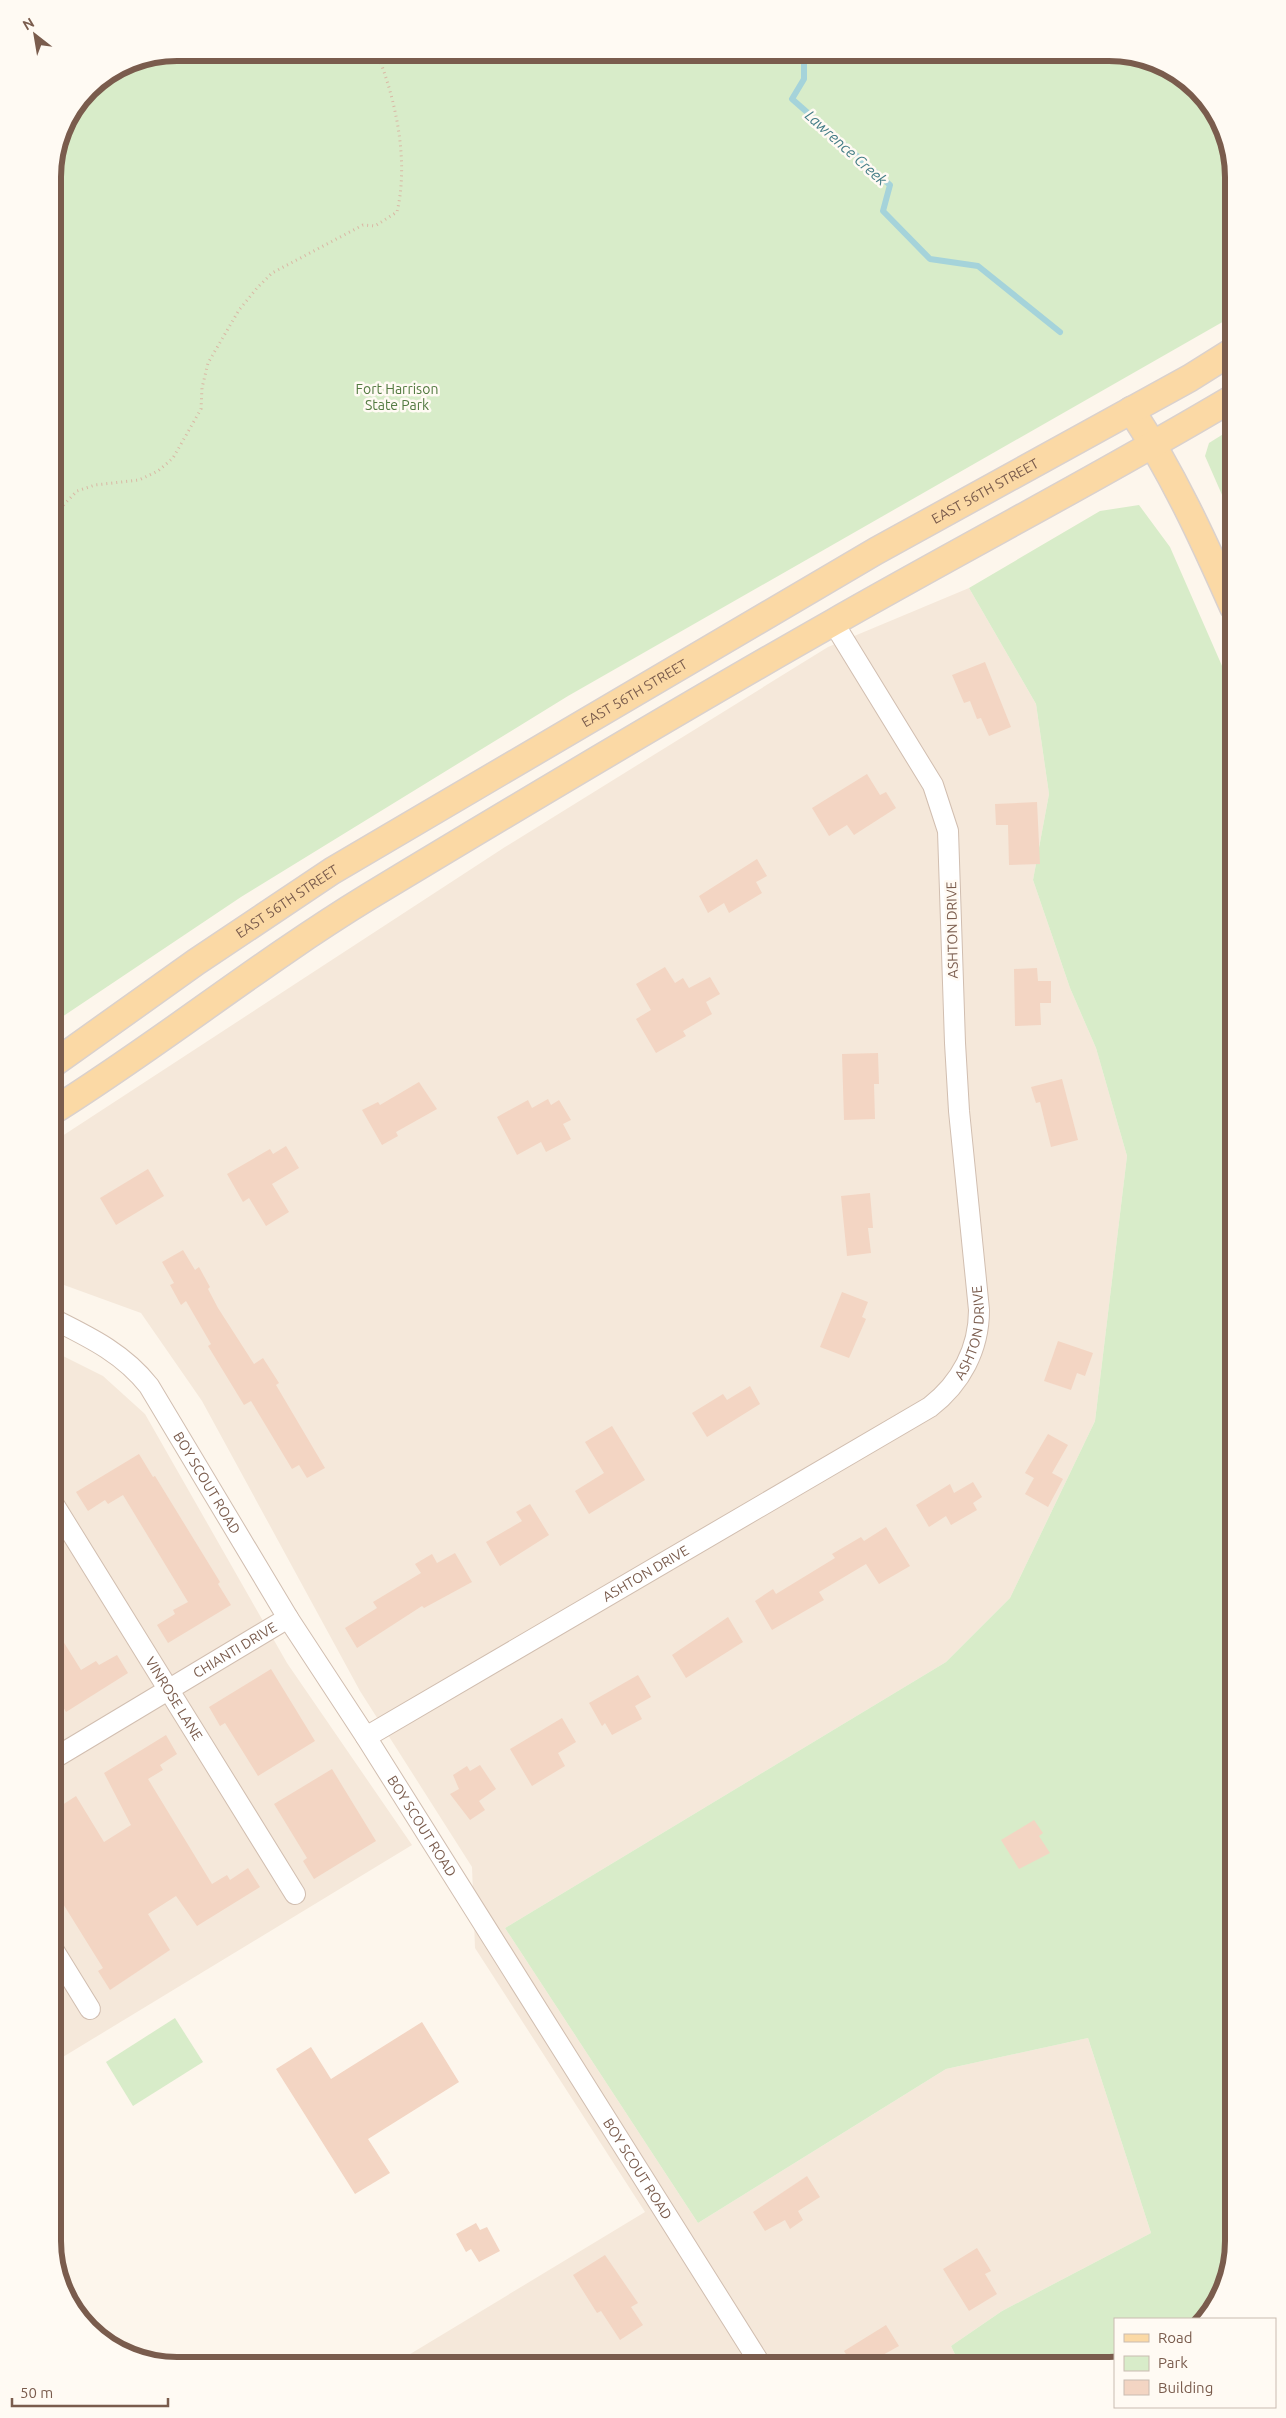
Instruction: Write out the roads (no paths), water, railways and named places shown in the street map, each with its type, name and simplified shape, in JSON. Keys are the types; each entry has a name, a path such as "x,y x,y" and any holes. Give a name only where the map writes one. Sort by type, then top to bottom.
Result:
{"main road":[{"name":"EAST 56TH STREET","path":"61,1058 196,962 332,871 842,571 1225,356"},
{"path":"61,1106 98,1083 224,994 364,900 582,768 833,622 1225,403"},
{"path":"1131,410 1154,444 1194,519 1225,586"}],"street":[{"name":"ASHTON DRIVE","path":"366,1737 930,1407 959,1378 969,1360 976,1341 980,1310 956,1072 948,831 933,785 833,622"},
{"name":"BOY SCOUT ROAD","path":"61,1323 103,1344 122,1358 143,1379 159,1402 288,1618 366,1737 756,2357"},
{"name":"VINROSE LANE","path":"61,1516 295,1894"},
{"name":"CHIANTI DRIVE","path":"61,1754 288,1618"},
{"path":"61,1964 90,2009"}],"waterway":[{"name":"Lawrence Creek","path":"804,61 804,79 792,99 890,185 883,211 930,259 978,266 1060,332"}],"park label":[{"name":"Fort Harrison State Park","path":"397,398"}]}
